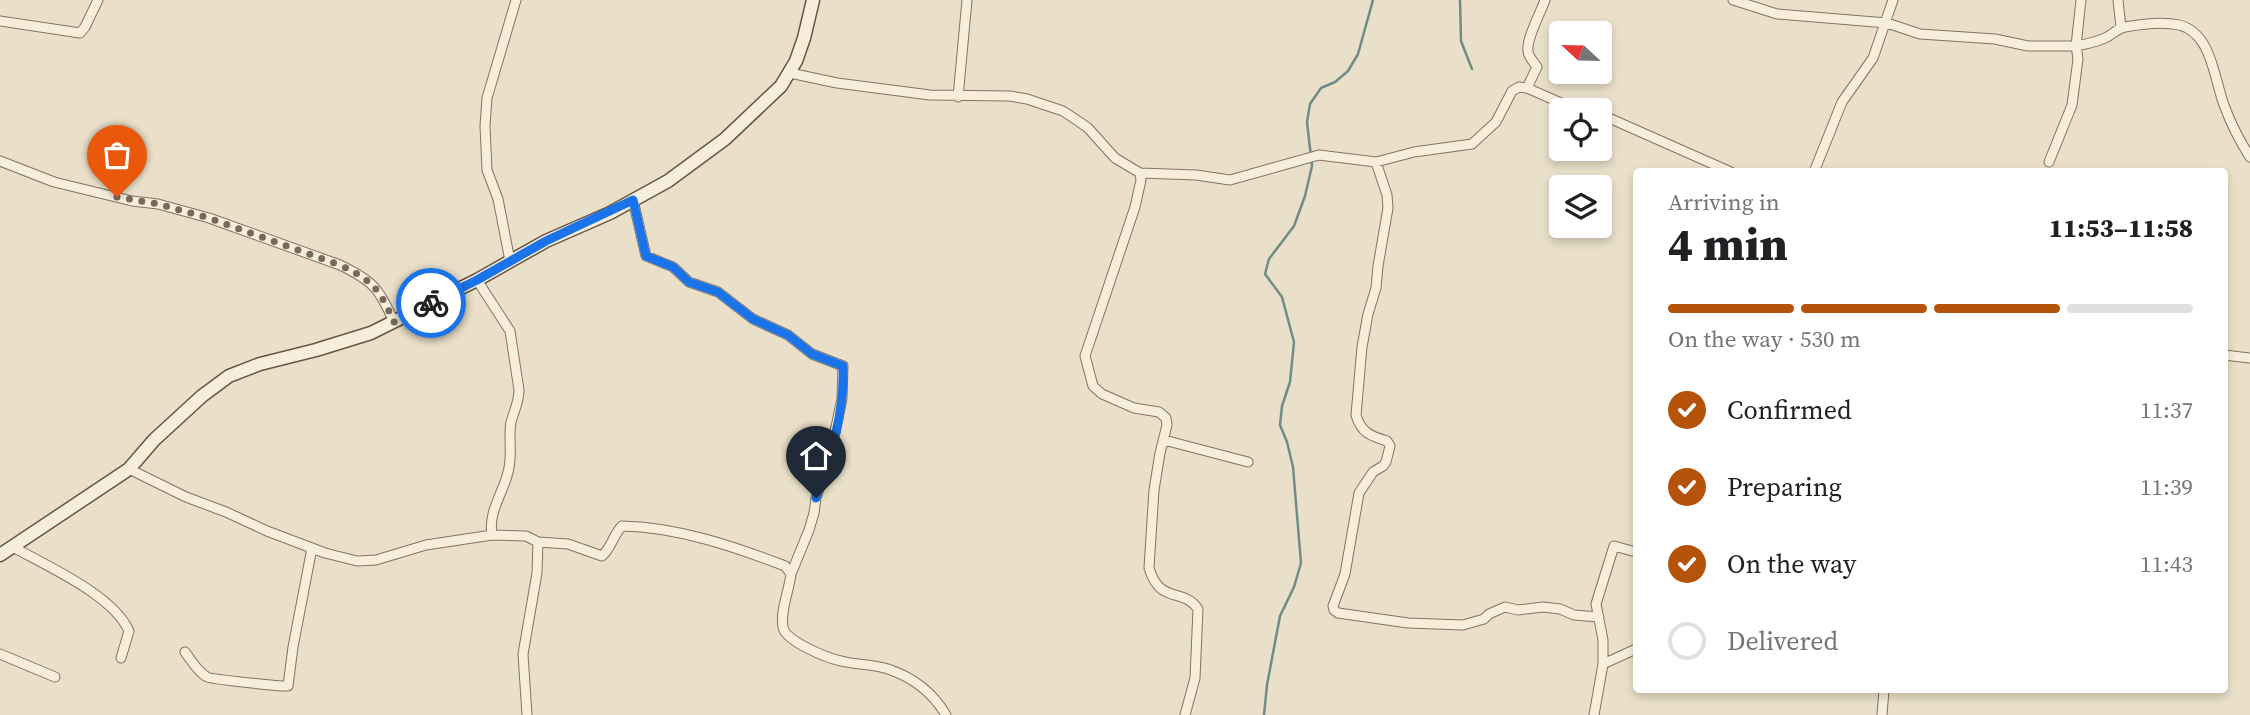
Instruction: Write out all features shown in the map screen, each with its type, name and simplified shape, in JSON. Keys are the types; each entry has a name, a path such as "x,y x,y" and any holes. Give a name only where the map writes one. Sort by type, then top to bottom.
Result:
{"street":[{"path":"0,21 80,33 98,0"},
{"path":"510,261 498,199 487,170 485,126 487,98 516,0"},
{"path":"0,555 129,469 154,440 229,376 260,364 316,351 371,333 477,280 546,241 668,181 725,139 772,95 790,73 804,38 813,0"},
{"path":"958,97 967,0"},
{"path":"1527,88 1537,66 1527,51 1545,0"},
{"path":"1733,0 1777,14 1887,23 1920,34 1996,39 2036,47 2076,46 2105,39 2121,28 2179,24 2192,31 2203,44 2215,70 2222,101 2235,134 2250,157"},
{"path":"1816,168 1842,102 1873,58 1893,0"},
{"path":"2049,162 2072,106 2081,0"},
{"path":"2118,0 2121,28"},
{"path":"790,73 837,83 958,97 1010,96 1063,111 1088,128 1115,158 1140,173 1196,175 1230,180 1319,155 1376,162 1414,152 1472,144 1496,122 1512,91 1519,87 1527,88 1550,98"},
{"path":"1612,119 1722,168"},
{"path":"0,162 54,182 132,201 171,207 209,218 340,265 358,274 376,288 394,322"},
{"path":"1376,162 1387,195 1388,208 1376,288 1362,347 1356,415 1359,426 1366,433 1387,441 1389,451 1383,466 1373,472 1359,493 1345,574 1333,606 1334,611 1408,623 1453,625 1473,623 1505,607 1518,610 1543,607 1560,609 1574,615 1599,617"},
{"path":"1140,173 1138,196 1085,356 1093,386 1102,394 1134,408 1159,412 1166,418 1167,425 1154,490 1149,568 1153,578 1165,592 1188,600 1198,609 1195,678 1185,715"},
{"path":"633,200 646,256 673,267 689,282 718,292 753,319 788,335 812,354 843,366 842,399 831,455 816,498 809,530 791,574 782,616 783,630 789,638 826,657 890,669 924,687 946,715"},
{"path":"477,280 509,331 519,390 511,422 512,449 508,474 493,510 492,535"},
{"path":"2228,355 2250,358"},
{"path":"1164,440 1248,462"},
{"path":"129,469 186,497 325,553 365,562 426,545 492,535 526,536 538,542 568,544 602,556 612,545 616,532 622,526 666,529 764,558 785,566 791,574"},
{"path":"527,715 523,654 537,573 538,542"},
{"path":"1594,715 1603,664 1597,598 1613,548 1616,546 1633,551"},
{"path":"13,547 89,590 113,607 129,631 121,658"},
{"path":"185,652 203,675 210,678 288,686 313,548"},
{"path":"1603,664 1633,650"},
{"path":"0,654 55,677"},
{"path":"1884,693 1884,714"}],"waterway":[{"path":"1264,715 1280,616 1294,587 1301,563 1293,467 1280,425 1282,406 1290,382 1294,342 1282,297 1265,274 1269,259 1294,226 1305,196 1312,166 1307,122 1310,104 1321,88 1335,82 1348,71 1358,54 1373,0"},
{"path":"1460,0 1461,41 1472,69"}],"way so far":[{"path":"117,197 158,204 209,218 340,265 358,274 376,288 394,322 431,303"}],"route":[{"path":"431,303 546,241 633,200 644,251 649,259 673,267 689,282 718,292 761,324 788,335 806,351 825,361 843,366 842,399 837,427 831,455 816,498"}]}
